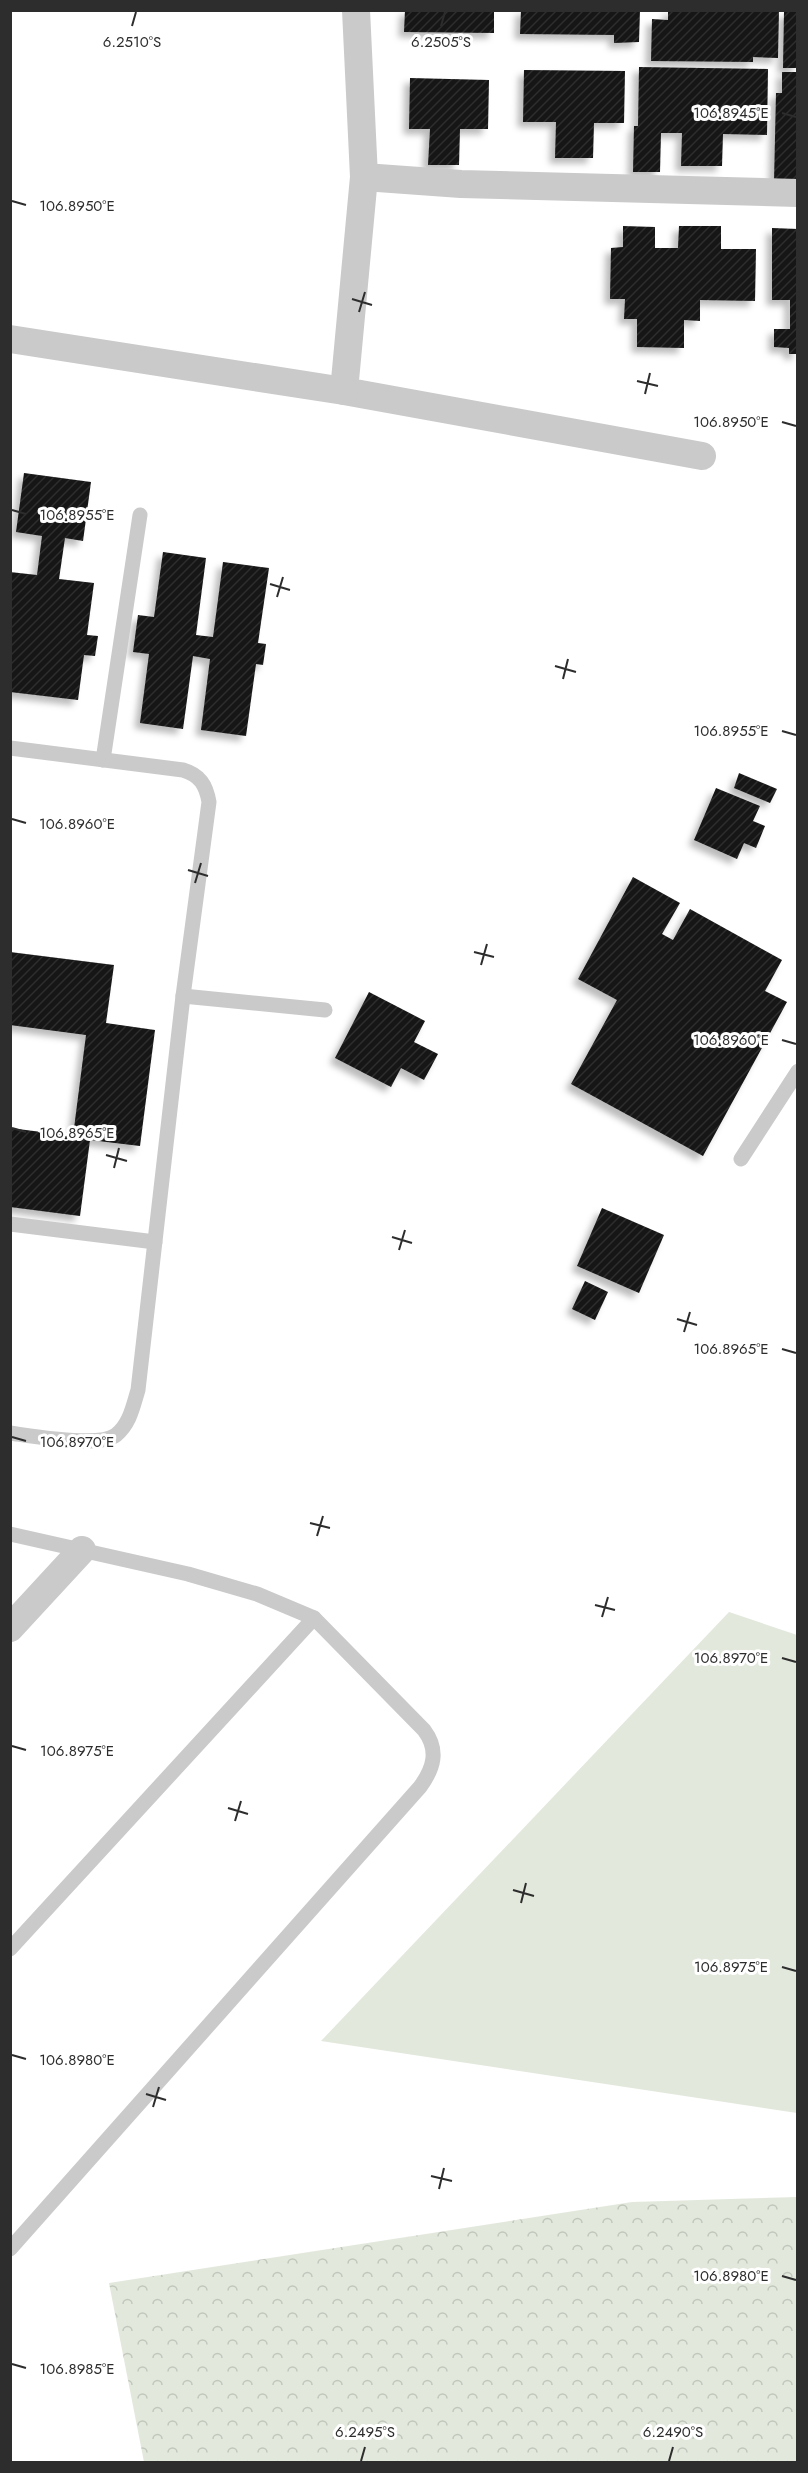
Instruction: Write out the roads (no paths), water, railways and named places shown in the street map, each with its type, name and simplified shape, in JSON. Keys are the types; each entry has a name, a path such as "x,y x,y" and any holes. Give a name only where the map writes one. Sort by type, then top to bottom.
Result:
{"street":[{"path":"345,391 364,177 356,10"},
{"path":"364,177 461,184 798,193"},
{"path":"10,339 345,391 702,456"},
{"path":"10,1628 82,1550"}],"lane":[{"path":"103,760 140,515"},
{"path":"10,748 191,772 201,780 207,790 208,814 183,996 138,1390 129,1419 115,1436 91,1441 60,1440 10,1433"},
{"path":"183,996 325,1010"},
{"path":"741,1159 798,1071"},
{"path":"10,1224 155,1242"},
{"path":"10,1534 188,1574 257,1593 314,1618 432,1739 435,1755 430,1773 420,1787 10,2249"},
{"path":"10,1949 314,1618"}]}
